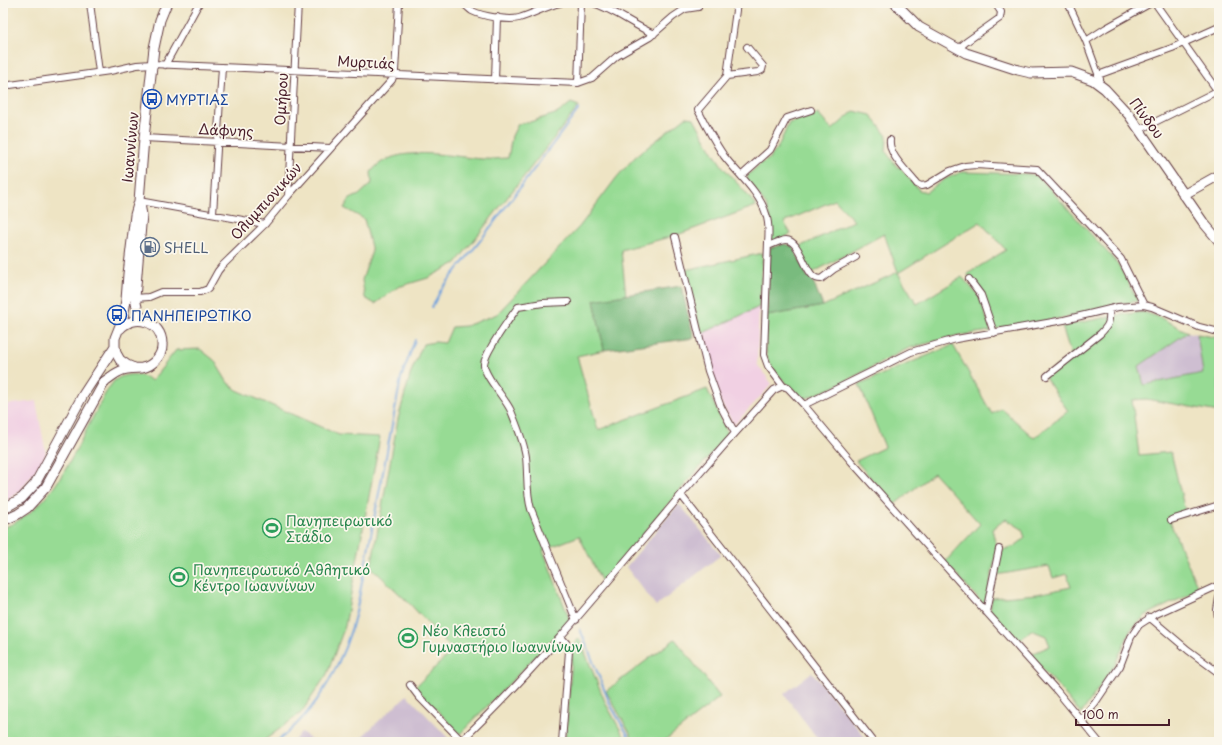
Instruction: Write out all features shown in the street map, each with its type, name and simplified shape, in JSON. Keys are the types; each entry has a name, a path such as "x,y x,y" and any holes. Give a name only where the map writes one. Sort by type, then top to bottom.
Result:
{"main road":[{"name":"Ιωαννίνων","path":"139,201 152,64 158,30 167,3"},
{"path":"895,3 919,27 958,49 983,59 1031,73 1071,72 1093,80 1105,89"},
{"name":"Πίνδου","path":"1105,89 1120,105 1139,130 1183,195 1219,241"},
{"path":"1183,195 1219,175"},
{"path":"139,201 142,215 142,226 135,298 138,312 144,321"},
{"path":"134,368 120,360 116,353 115,338 125,311 136,215 139,201"},
{"path":"3,521 27,508 46,487 105,382 121,370 142,368 157,360 161,353 162,345 160,333 152,324 136,320 123,326 118,332"},
{"path":"3,509 22,498 35,484 83,395 115,346"}],"street":[{"path":"90,3 99,72"},
{"path":"166,65 199,3"},
{"name":"Ομήρου","path":"288,196 298,3"},
{"path":"394,76 399,3"},
{"path":"463,3 472,11 497,17 516,19 560,3"},
{"path":"581,3 578,83 592,78 617,56 654,34 673,17 685,9 698,7"},
{"path":"593,3 654,34"},
{"path":"737,3 727,76 698,110 714,140 760,200 766,212 768,246 764,355 768,366 783,386 788,388 804,405 851,461 1081,719 1099,742"},
{"path":"958,49 1000,18 1001,10 995,3"},
{"name":"Πίνδου","path":"1068,3 1086,41 1098,75 1105,89"},
{"path":"1086,41 1151,3"},
{"path":"1139,130 1218,91 1155,3"},
{"path":"495,80 497,17"},
{"path":"1098,75 1136,62 1219,27"},
{"path":"727,76 758,72 763,69 763,66 747,47"},
{"name":"Μυρτιάς","path":"3,86 110,71 137,65 152,64 394,76 578,83"},
{"path":"213,214 222,67"},
{"name":"Ολυμπιονικών","path":"135,298 149,297 161,292 200,292 206,290 222,266 265,224 330,148 390,83 394,76"},
{"path":"741,176 770,150 787,118 811,110"},
{"name":"Δάφνης","path":"144,138 330,148"},
{"path":"890,140 890,148 895,156 920,186 927,185 950,171 964,166 1032,168 1039,170 1121,259 1144,305"},
{"path":"139,201 265,224"},
{"path":"675,237 706,366 721,407 735,433"},
{"path":"768,246 786,240 792,241 808,271 814,278 821,279 834,269 856,257"},
{"path":"969,279 981,295 994,333"},
{"path":"568,302 543,303 518,307 488,352 484,367 486,374 508,405 517,426 525,453 530,503 576,620"},
{"path":"804,405 911,352 956,339 1064,320 1131,305 1144,305 1152,307 1199,327 1219,332"},
{"path":"1047,376 1108,326 1109,309"},
{"path":"410,685 419,697 461,742 561,637 735,433 774,390 783,386"},
{"path":"681,495 874,742"},
{"path":"1171,520 1219,505"},
{"path":"986,612 1000,549"},
{"path":"1081,719 1095,703 1121,663 1136,628 1149,617 1219,585"},
{"path":"1219,598 1217,610 1219,625"},
{"path":"1149,617 1188,650 1219,673"},
{"path":"561,637 568,645 569,651 562,742"}],"shaded area":[{"path":"759,307 757,364 772,384 734,425 721,403 708,365 701,334"},
{"path":"1188,332 1197,334 1203,373 1144,385 1139,366"},
{"path":"36,401 46,454 19,492 3,504 3,405"},
{"path":"678,505 681,506 721,555 656,606 626,567"},
{"path":"812,672 869,742 820,742 784,694"},
{"path":"407,695 448,738 444,742 356,742"},
{"path":"302,732 314,742 292,742"}],"green space":[{"path":"571,103 579,106 456,263 428,278 398,287 375,304 365,298 362,280 372,251 364,219 344,208 350,199 359,195 372,183 371,172 381,163 393,157 408,154 439,154 486,159 508,158 512,136 518,124 530,122 558,113"},
{"path":"854,111 871,115 887,136 886,152 898,168 900,167 919,190 926,192 945,179 962,172 1029,174 1039,177 1118,264 1138,301 1114,305 1074,316 995,329 983,294 967,274 1006,250 980,222 898,273 917,304 962,277 979,296 991,331 955,336 909,348 834,387 804,399 778,375 768,360 766,344 767,316 823,306 898,272 884,234 810,274 799,247 854,221 835,200 784,222 791,234 771,243 770,219 766,205 747,180 748,175 760,164 769,159 777,149 789,123 818,114 832,130"},
{"path":"686,117 694,118 723,167 756,206 677,235 621,250 626,295 594,300 604,350 577,356 598,430 707,389 728,434 602,582 579,536 543,550 570,621 460,734 415,687 453,650 409,603 371,567 398,419 411,372 423,344 435,342 445,343 452,327 466,326 497,314 580,226 617,177 635,157"},
{"path":"784,244 793,246 807,276 812,279 823,306 767,316 770,248"},
{"path":"763,253 759,307 701,334 685,270"},
{"path":"681,286 694,338 604,350 594,300"},
{"path":"1143,312 1159,317 1188,332 1139,366 1144,385 1203,373 1197,334 1219,338 1219,412 1146,399 1132,400 1139,455 1171,452 1186,515 1169,520 1199,590 1146,615 1131,629 1115,664 1081,714 1059,687 1029,655 1050,646 1046,636 1031,630 1018,642 990,610 992,598 1037,594 1071,587 1067,574 1053,578 1049,566 996,575 1002,550 1015,546 1025,538 1022,529 1006,519 992,529 997,549 984,605 945,562 980,524 934,473 894,505 856,461 885,447 859,384 953,345 992,414 1001,408 1034,438 1068,411 1044,376 1071,355 1062,326"},
{"name":"Πανηπειρωτικό Αθλητικό Κέντρο Ιωαννίνων","path":"200,349 214,360 228,383 237,390 339,435 380,437 345,626 327,674 301,713 262,742 3,742 3,528 20,519 35,508 48,495 69,463 108,388 114,381 123,376 138,375 152,381 176,350"},
{"path":"579,638 606,704 627,742 565,742 573,646"},
{"path":"675,639 720,697 663,742 635,742 606,691"}],"waterway":[{"path":"432,307 441,290 480,241 579,109"},
{"path":"276,742 305,715 317,699 337,665 352,627 357,608 401,378 415,340"},
{"path":"580,629 610,704 632,742"}],"place":[{"name":"ΜΥΡΤΙΑΣ","path":"152,99"},
{"name":"SHELL","path":"150,247"},
{"name":"ΠΑΝΗΠΕΙΡΩΤΙΚΟ","path":"117,315"},
{"name":"Πανηπειρωτικό Στάδιο","path":"272,528"},
{"name":"Πανηπειρωτικό Αθλητικό Κέντρο Ιωαννίνων","path":"179,577"},
{"name":"Νέο Κλειστό Γυμναστήριο Ιωαννίνων","path":"408,638"}]}
